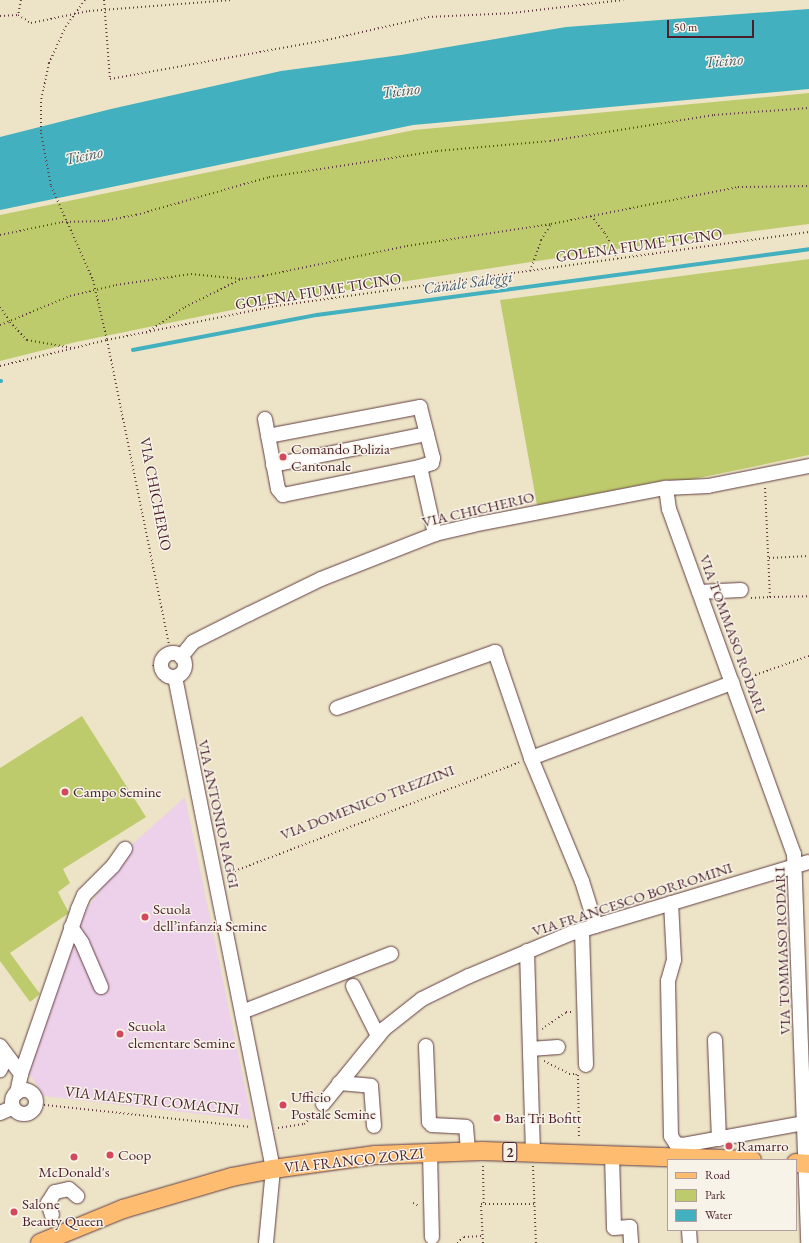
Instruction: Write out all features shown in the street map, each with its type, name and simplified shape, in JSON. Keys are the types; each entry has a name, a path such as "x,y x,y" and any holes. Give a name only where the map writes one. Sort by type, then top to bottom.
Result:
{"main road":[{"name":"VIA FRANCO ZORZI","path":"40,1243 99,1217 148,1200 272,1169 376,1155 475,1151 695,1159"}],"street":[{"path":"265,419 273,465 278,489 283,495 420,467 433,461 423,412 417,406 268,436"},
{"path":"273,465 427,434"},
{"name":"VIA CHICHERIO","path":"176,655 193,642 248,614 321,580 434,534 472,525 666,488 708,486 809,466"},
{"path":"420,467 434,534"},
{"name":"VIA TOMMASO RODARI","path":"666,488 669,509 732,684 794,854 802,864 807,1123 803,1163 808,1243"},
{"path":"699,592 744,594"},
{"path":"337,708 495,652 531,758 582,881 596,926"},
{"path":"176,655 183,670 169,681 161,667 162,660 176,655"},
{"name":"VIA ANTONIO RAGGI","path":"169,681 215,878 265,1128 272,1169 266,1243"},
{"path":"531,758 732,684"},
{"path":"17,1093 29,1091 35,1097 36,1104 32,1111 26,1114 6,1110 17,1093 20,1074 71,926 84,895 113,866 126,850"},
{"name":"VIA FRANCESCO BORROMINI","path":"323,1104 378,1036 422,999 527,951 582,930 802,864"},
{"path":"672,902 674,960 668,981 671,1136 676,1144 683,1146 807,1123"},
{"path":"71,926 82,943 101,987"},
{"path":"582,930 586,1065"},
{"path":"527,951 533,1153"},
{"path":"242,1012 391,954"},
{"path":"354,986 378,1036"},
{"path":"715,1040 719,1139"},
{"path":"0,1046 20,1074"},
{"path":"426,1046 429,1122 432,1125 466,1127 475,1151"},
{"path":"530,1047 558,1047"},
{"path":"0,1058 3,1064 0,1070"},
{"path":"339,1083 371,1086 374,1126"},
{"path":"430,1152 432,1237"},
{"path":"612,1155 614,1228 630,1227 631,1243"},
{"path":"52,1215 48,1203 55,1192 69,1189 78,1196"},
{"path":"689,1231 690,1243"}],"path":[{"path":"18,15 21,0"},
{"name":"VIA CHICHERIO","path":"85,0 66,26 49,63 42,95 41,133 51,186 93,280 176,655"},
{"path":"104,0 110,79 327,40 428,17 512,13 623,0"},
{"path":"0,16 18,15 27,22 36,22 75,13 232,0"},
{"path":"0,235 62,222 104,221 130,216 269,177 383,159 437,151 550,141 714,115 809,108"},
{"path":"0,326 70,296 116,285 191,274 242,278 263,276 414,245 551,224 738,187 809,186"},
{"path":"591,215 605,233 618,259"},
{"path":"530,271 541,240 551,224"},
{"name":"GOLENA FIUME TICINO","path":"0,366 107,340 276,306 809,232"},
{"path":"145,333 185,307 242,278"},
{"path":"0,306 10,322 27,340 73,348"},
{"path":"765,474 770,597"},
{"path":"769,558 809,556"},
{"path":"744,594 770,597 809,596"},
{"path":"732,684 809,656"},
{"path":"153,665 169,681"},
{"name":"VIA DOMENICO TREZZINI","path":"215,878 531,758"},
{"path":"574,1008 574,1012 566,1012 530,1047 569,1074 576,1074 578,1078"},
{"name":"VIA MAESTRI COMACINI","path":"36,1104 265,1128"},
{"path":"265,1128 288,1128 304,1124 313,1117 323,1104"},
{"path":"475,1151 484,1205 482,1204 483,1243"},
{"path":"533,1153 536,1243"},
{"path":"484,1205 534,1204"},
{"path":"457,1243 464,1237 482,1236"}],"shaded area":[{"path":"185,797 252,1120 44,1096 26,1069 72,931 129,847"}],"green space":[{"path":"809,93 809,224 609,250 276,301 76,342 0,361 0,215 414,130"},
{"path":"809,259 809,455 689,480 665,480 537,505 500,300"},
{"name":"Campo Semine","path":"82,716 146,817 63,869 70,883 58,892 69,913 10,953 40,994 30,1002 0,961 0,768"}],"water":[{"name":"Ticino","path":"809,9 809,89 413,125 0,210 0,137 111,109 281,71 401,55 566,27"}],"waterway":[{"name":"Canale Saleggi","path":"133,350 317,315 809,249"}],"place":[{"name":"Comando Polizia Cantonale","path":"283,457"},
{"name":"Campo Semine","path":"65,792"},
{"name":"Scuola dell’infanzia Semine","path":"145,917"},
{"name":"Scuola elementare Semine","path":"120,1034"},
{"name":"Ufficio Postale Semine","path":"283,1105"},
{"name":"Bar Tri Bofitt","path":"497,1118"},
{"name":"Ramarro","path":"729,1146"},
{"name":"Coop","path":"110,1155"},
{"name":"McDonald's","path":"74,1157"},
{"name":"Salone Beauty Queen","path":"14,1212"}]}
